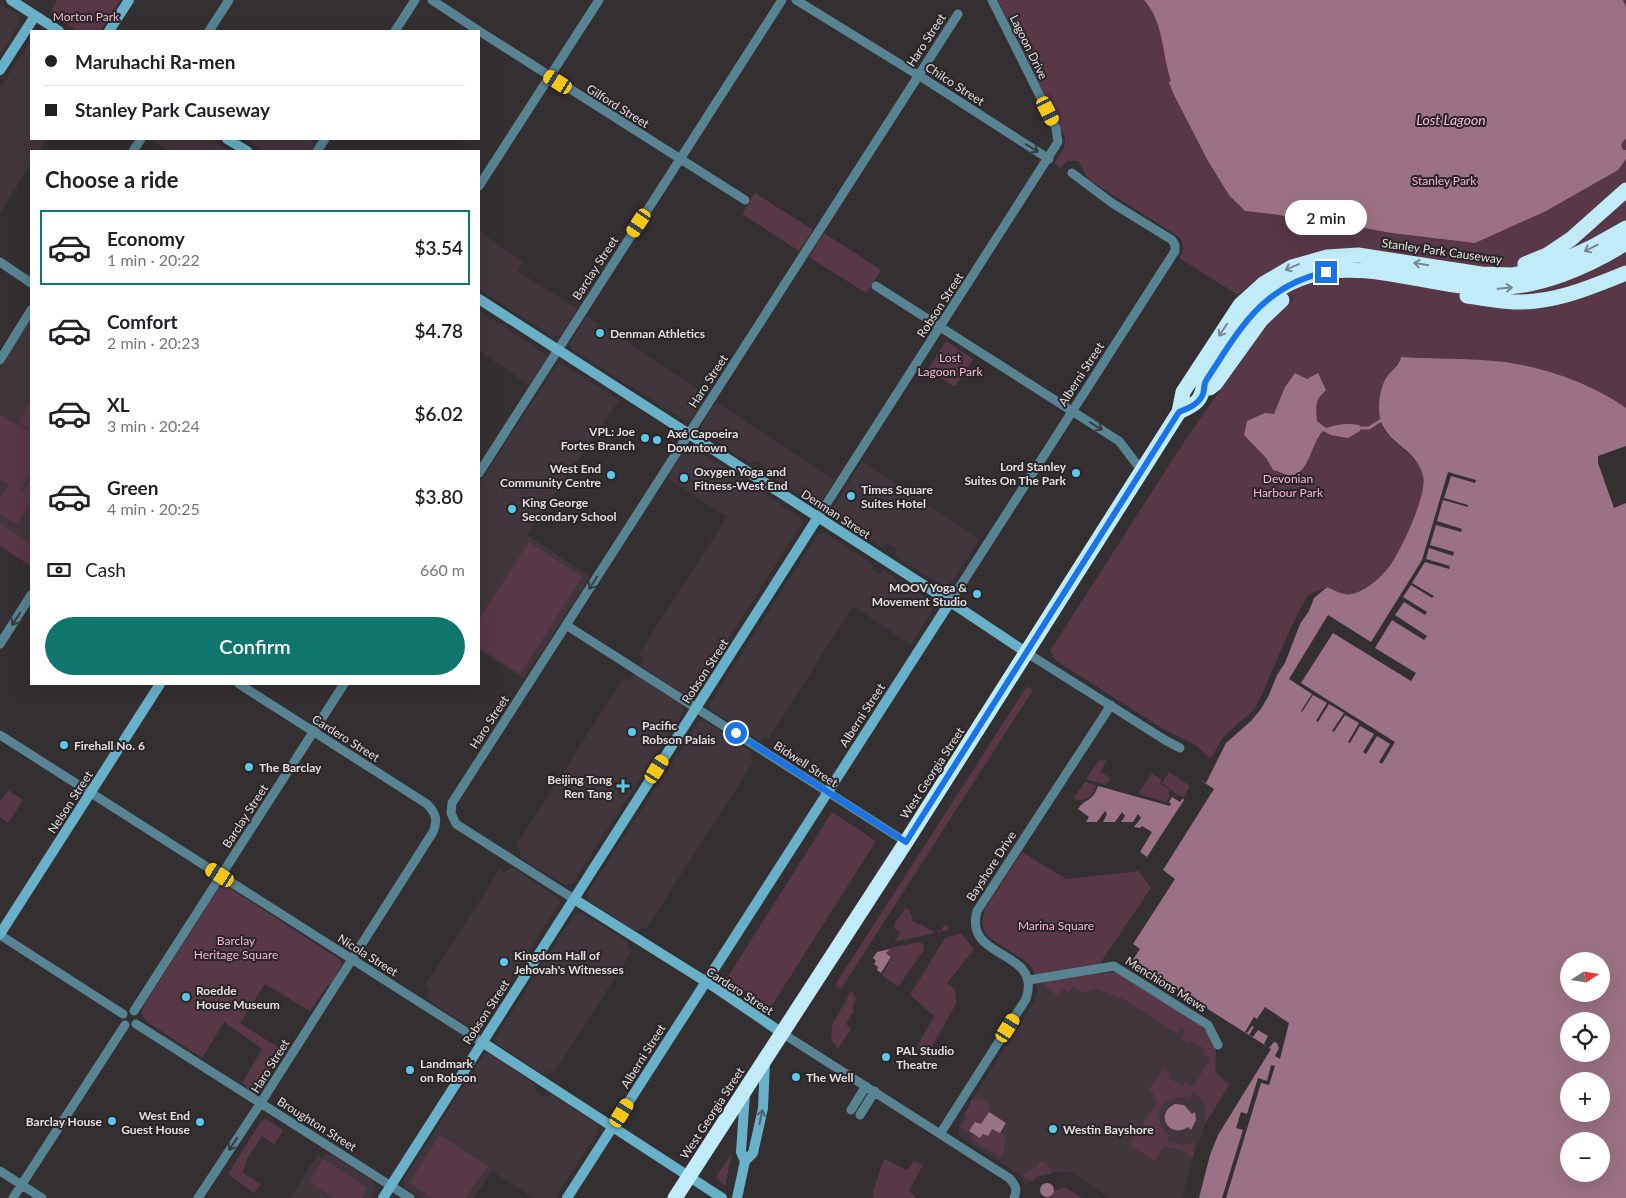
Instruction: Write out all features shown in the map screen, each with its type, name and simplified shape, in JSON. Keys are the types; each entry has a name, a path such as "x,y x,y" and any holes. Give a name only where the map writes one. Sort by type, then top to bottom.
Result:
{"highway":[{"path":"1469,272 1518,266 1547,255 1579,233 1626,190"},
{"name":"Stanley Park Causeway","path":"1259,287 1292,267 1321,258 1358,255 1469,272 1505,275 1536,270 1583,252 1626,228"},
{"path":"1203,394 1215,384 1283,293 1302,279 1335,271 1363,270 1475,287 1506,288 1531,284 1555,277 1589,263 1626,243"},
{"path":"1283,293 1315,284 1349,279 1369,280 1514,302 1568,295 1626,272"},
{"name":"West Georgia Street","path":"675,1198 906,842 1142,471 1179,412 1183,392 1233,316 1259,287"},
{"name":"West Georgia Street","path":"1179,412 1195,405 1203,394 1204,382 1256,310 1283,293"}],"main road":[{"path":"110,30 130,0"},
{"path":"13,1 57,30"},
{"path":"0,70 35,16"},
{"path":"229,140 245,150"},
{"name":"Denman Street","path":"480,300 1027,653"},
{"name":"Robson Street","path":"383,1198 818,517"},
{"name":"Alberni Street","path":"567,1198 950,602"},
{"name":"Nelson Street","path":"0,934 159,685"},
{"name":"Cardero Street","path":"574,898 782,1033"},
{"name":"Nicola Street","path":"482,1042 722,1198"},
{"path":"737,1198 745,1161 753,1153 762,1108 765,1059"},
{"path":"745,1089 741,1152 745,1161"}],"street":[{"path":"210,30 229,0"},
{"path":"396,30 415,0"},
{"name":"Gilford Street","path":"432,0 477,30"},
{"path":"480,184 599,0"},
{"name":"Barclay Street","path":"480,472 782,0"},
{"name":"Chilco Street","path":"796,0 1049,159"},
{"name":"Lagoon Drive","path":"992,0 1056,128 1058,142 1049,159"},
{"name":"Haro Street","path":"451,814 452,803 958,14"},
{"name":"Gilford Street","path":"480,32 745,200"},
{"name":"Robson Street","path":"818,517 1049,159"},
{"name":"Alberni Street","path":"950,602 1174,253 1175,245 1172,240 1112,203 1072,173"},
{"path":"0,262 30,282"},
{"path":"876,286 1119,441 1142,471"},
{"path":"0,360 30,312"},
{"path":"0,644 30,597"},
{"name":"Bidwell Street","path":"566,625 906,842"},
{"name":"Denman Street","path":"1027,653 1180,748"},
{"name":"Cardero Street","path":"241,685 427,804 434,811 435,817"},
{"name":"Barclay Street","path":"134,1012 343,685"},
{"name":"Bayshore Drive","path":"1029,980 1024,970 979,938 975,924 977,911 1111,704"},
{"name":"Nicola Street","path":"0,735 482,1042"},
{"name":"Cardero Street","path":"451,814 456,824 574,898"},
{"name":"Haro Street","path":"198,1198 433,832 436,824 435,817"},
{"path":"0,934 123,1014"},
{"name":"Menchions Mews","path":"1029,980 1114,966 1208,1024 1218,1045"},
{"path":"940,1134 1026,999 1029,990 1029,980"},
{"path":"129,1010 134,1012 138,1018 136,1024 132,1026 125,1025 122,1021 123,1014 129,1010"},
{"name":"Broughton Street","path":"136,1024 410,1198"},
{"path":"13,1198 125,1025"},
{"name":"Cardero Street","path":"782,1033 1009,1178 1014,1183 1015,1193"},
{"path":"851,1110 866,1086"},
{"path":"860,1115 874,1091"},
{"path":"0,1170 42,1198"}],"shaded area":[{"path":"0,4 16,14 20,22 0,55"},
{"path":"30,42 30,140 47,140 41,150 30,150 30,166 0,213 0,88"},
{"path":"152,140 213,140 228,150 168,150"},
{"path":"246,140 310,140 316,143 312,150 262,150"},
{"path":"480,232 523,262 518,271 577,309 560,336 552,336 480,290"},
{"path":"480,311 546,355 546,360 529,385 480,352"},
{"path":"587,316 707,395 692,418 684,420 572,349 570,345 572,339"},
{"path":"30,322 30,542 0,523 0,369"},
{"name":"King George Secondary School","path":"557,364 562,364 619,400 527,535 590,577 524,679 480,651 480,482"},
{"path":"716,402 835,480 822,500 819,503 813,503 767,474 765,466 757,461 750,463 704,433 702,424"},
{"path":"686,448 693,448 743,479 742,484 746,487 749,489 756,488 801,518 803,522 694,693 689,696 643,667 642,657 638,655 727,517 667,478"},
{"path":"862,461 980,539 948,585 941,585 895,556 896,549 888,544 881,547 834,516 832,509"},
{"path":"825,533 873,564 872,569 880,574 883,570 931,601 933,609 911,645 853,606 769,738 765,736 760,741 712,711 709,705 818,534"},
{"path":"635,674 681,703 683,708 682,714 572,884 565,885 520,857 520,849 516,846 624,677 629,680"},
{"path":"699,721 705,721 751,751 750,758 754,761 646,929 642,927 635,931 588,900 586,895"},
{"path":"513,868 558,898 560,903 480,1027 474,1029 429,1000 427,995 429,989 425,986 500,869 504,872"},
{"path":"580,912 628,942 628,947 632,951 554,1073 549,1070 543,1074 497,1044 496,1037 574,915"},
{"path":"1115,971 1201,1024 1216,1050 1216,1071 1230,1083 1205,1124 1191,1163 1182,1198 1110,1198 1070,1172 1045,1172 1025,1185 1021,1176 958,1134 960,1123 973,1098 1034,1002 1037,993 1037,981"},
{"path":"484,1054 490,1054 536,1084 535,1091 544,1097 552,1095 598,1125 598,1132 555,1198 533,1198 492,1171 474,1198 421,1198 404,1187 404,1179"},
{"path":"318,1154 322,1157 327,1154 332,1155 372,1180 376,1187 371,1198 290,1198"}],"green space":[{"name":"Morton Park","path":"57,0 120,0 101,30 76,30 53,15 51,11"},
{"name":"Stanley Park","path":"998,0 1626,0 1626,408 1584,384 1537,368 1505,362 1401,357 1399,363 1388,375 1384,383 1381,394 1381,406 1384,429 1421,468 1424,476 1422,495 1407,534 1388,569 1368,586 1349,594 1327,587 1255,710 1212,760 1194,744 1165,730 1055,660 1050,651 1206,410 1273,317 1294,299 1258,277 1238,295 1179,258 1183,247 1179,237 1088,179 1078,161 1067,161 1060,168 1054,163 1064,148 1065,137"},
{"path":"755,193 813,230 799,251 742,214"},
{"path":"824,233 881,270 866,293 809,257"},
{"name":"Lost Lagoon Park","path":"946,341 973,359 955,387 928,369"},
{"path":"30,403 30,429 18,422"},
{"path":"0,414 30,432 30,475 20,491 22,493 30,481 30,504 17,524 0,514 0,499 9,485 0,479"},
{"path":"0,523 30,542 30,565 0,546"},
{"path":"529,542 582,577 520,674 480,648 480,617"},
{"path":"1027,686 1033,690 841,989 835,985"},
{"path":"1099,760 1107,761 1100,772 1111,778 1106,785 1086,779"},
{"path":"1169,772 1190,786 1184,797 1176,794 1162,783"},
{"path":"1152,773 1162,780 1160,784 1170,790 1168,793 1170,795 1166,802 1138,794"},
{"path":"1085,782 1096,785 1091,796 1081,800 1073,799"},
{"path":"8,790 23,800 8,823 0,817 0,802"},
{"path":"832,812 876,841 771,1007 727,978"},
{"name":"Marina Square","path":"1022,852 1066,879 1139,871 1151,888 1099,965 1036,976 1027,962 988,937 982,922 985,909"},
{"name":"Barclay Heritage Square","path":"223,886 228,887 339,959 342,964 332,983 327,986 310,1011 265,984 240,1023 284,1051 266,1079 265,1087 257,1094 250,1092 246,1085 242,1083 262,1049 224,1022 202,1058 146,1021 141,1013 144,1005 219,888"},
{"path":"905,908 911,911 910,914 913,916 911,920 936,933 895,942 900,932 895,929 894,925"},
{"path":"944,925 949,927 948,930 936,933 938,930 941,931"},
{"path":"961,933 974,949 947,983 955,989 956,1004 929,1052 916,1048 934,1016 910,995 945,938"},
{"path":"920,942 924,945 924,950 898,987 882,975 892,957 887,953 890,948"},
{"path":"1115,972 1200,1025 1208,1033 1215,1048 1215,1069 1217,1075 1229,1085 1205,1124 1206,1114 1203,1102 1193,1092 1189,1099 1172,1099 1166,1103 1160,1114 1163,1128 1169,1135 1167,1142 1184,1145 1194,1142 1193,1158 1181,1150 1164,1146 1155,1161 1129,1145 1157,1102 1153,1098 1154,1093 1149,1090 1163,1069 1170,1073 1168,1077 1182,1086 1185,1082 1193,1087 1211,1058 1203,1053 1205,1049 1191,1040 1188,1044 1181,1039 1186,1031 1181,1027 1177,1033 1123,999 1097,989 1084,993 1073,987 1069,992 1062,989 1058,996 1046,988 1045,984 1047,980"},
{"path":"851,991 856,998 852,1007 854,1011 846,1024 850,1028 849,1032 838,1049 831,1039 832,1025"},
{"path":"973,1098 984,1100 991,1107 981,1124 975,1122 969,1131 961,1127 968,1117 964,1115"},
{"path":"266,1119 283,1130 274,1145 262,1136 246,1161 243,1173 261,1184 254,1193 228,1174 261,1121"},
{"path":"992,1129 1006,1135 1004,1151 1000,1157 972,1140 974,1134 980,1138 983,1133"},
{"path":"440,1135 488,1166 465,1198 433,1198 409,1183"},
{"path":"732,1153 725,1186 716,1177"},
{"path":"323,1159 368,1188 361,1198 334,1198 309,1182"},
{"path":"884,1159 907,1170 914,1161 923,1165 909,1191 917,1198 873,1198 873,1191"},
{"path":"1041,1161 1043,1163 1047,1162 1046,1164 1053,1170 1050,1174 1036,1177 1032,1182 1021,1174 1033,1169"},
{"path":"1065,1187 1082,1198 1046,1198 1051,1197 1054,1191"}],"water":[{"name":"Lost Lagoon","path":"1144,0 1623,0 1626,7 1626,139 1621,145 1623,150 1626,150 1626,159 1618,170 1546,211 1475,243 1392,233 1353,224 1331,228 1280,215 1245,211 1229,195 1208,161 1173,93 1169,82 1171,81 1159,28 1151,9"},
{"path":"1401,357 1505,362 1537,368 1584,384 1626,408 1626,1198 1199,1198 1210,1155 1218,1135 1271,1049 1132,961 1140,949 1133,944 1175,879 1163,870 1214,789 1199,779 1225,739 1255,710 1262,699 1305,604 1327,587 1349,594 1368,586 1388,569 1407,534 1422,495 1423,476 1419,465 1413,457 1385,429 1379,408 1384,381 1397,366"},
{"path":"1295,373 1307,379 1318,373 1326,390 1319,397 1316,411 1317,421 1326,428 1346,424 1359,425 1361,428 1360,431 1348,438 1331,435 1323,431 1301,471 1288,475 1273,470 1267,459 1244,435 1247,421 1265,413 1274,414 1285,387"},
{"path":"1098,786 1170,806 1171,803 1169,802 1172,797 1180,802 1183,798 1184,800 1147,857 1140,852 1152,832 1142,826 1140,828 1134,827 1141,818 1138,814 1133,822 1121,822 1125,816 1122,812 1115,822 1103,822 1107,814 1105,811 1097,822 1086,822 1089,817 1078,809 1091,798"},
{"path":"890,949 886,953 891,957 881,973 877,970 878,967 874,964 876,961 873,958 877,952"},
{"path":"1175,1104 1184,1105 1192,1114 1195,1112 1196,1120 1191,1130 1188,1127 1175,1130 1166,1124 1166,1113"},
{"path":"989,1112 1006,1123 1000,1133 992,1129 988,1136 983,1134 980,1138 969,1131 975,1122 981,1124"},
{"path":"1044,1183 1050,1183 1054,1190 1050,1197 1044,1197 1040,1193 1040,1187"}],"pier":[{"path":"1626,446 1626,503 1614,508 1598,463 1598,456"},
{"path":"1448,472 1476,480 1475,483 1451,476 1444,498 1468,505 1468,507 1443,500 1437,521 1462,529 1461,532 1436,525 1430,545 1454,552 1453,556 1429,548 1426,559 1450,566 1449,569 1425,562 1412,583 1434,596 1432,598 1411,585 1403,597 1427,612 1425,615 1404,602 1395,615 1427,636 1424,640 1392,620 1375,648 1416,673 1411,681 1333,633 1301,683 1395,742 1382,764 1379,762 1390,744 1377,736 1366,754 1363,752 1374,734 1360,726 1350,743 1348,742 1359,723 1345,715 1334,732 1332,731 1344,713 1329,704 1318,722 1316,721 1327,703 1313,695 1302,712 1312,694 1289,679 1328,615 1371,642 1422,560"},
{"path":"1326,587 1314,598 1309,611 1300,624 1285,663 1277,675 1261,709 1251,721 1226,743 1206,783 1197,778 1223,737 1254,710 1307,596"},
{"path":"1265,1007 1289,1023 1280,1059 1275,1056 1279,1048 1277,1043 1274,1042 1269,1048 1264,1044 1268,1036 1258,1030 1253,1037 1249,1035 1254,1027 1252,1026 1247,1033 1245,1032 1254,1017 1257,1019"},
{"path":"1271,1065 1275,1066 1269,1085 1261,1083 1226,1198 1222,1198 1243,1130 1236,1128 1241,1112 1247,1114 1258,1078 1267,1081"}],"waterway":[{"path":"1361,428 1369,428 1380,421"}],"place":[{"name":"Denman Athletics","path":"600,333"},
{"name":"VPL: Joe Fortes Branch","path":"645,438"},
{"name":"Axé Capoeira Downtown","path":"657,440"},
{"name":"Lord Stanley Suites On The Park","path":"1076,473"},
{"name":"West End Community Centre","path":"611,475"},
{"name":"Oxygen Yoga and Fitness-West End","path":"684,478"},
{"name":"Times Square Suites Hotel","path":"851,496"},
{"name":"King George Secondary School","path":"512,509"},
{"name":"MOOV Yoga & Movement Studio","path":"977,594"},
{"name":"Pacific Robson Palais","path":"632,732"},
{"name":"Firehall No. 6","path":"64,745"},
{"name":"The Barclay","path":"249,767"},
{"name":"Beijing Tong Ren Tang","path":"623,786"},
{"name":"Kingdom Hall of Jehovah's Witnesses","path":"504,962"},
{"name":"Roedde House Museum","path":"186,997"},
{"name":"PAL Studio Theatre","path":"886,1057"},
{"name":"Landmark on Robson","path":"410,1070"},
{"name":"The Well","path":"796,1077"},
{"name":"Barclay House","path":"112,1121"},
{"name":"West End Guest House","path":"200,1122"},
{"name":"Westin Bayshore","path":"1053,1129"}],"route":[{"path":"736,733 906,842 1179,412 1195,405 1203,394 1204,382 1240,330 1260,306 1274,293 1290,284 1326,272"}],"park label":[{"name":"Devonian Harbour Park","path":"1288,485"}]}
